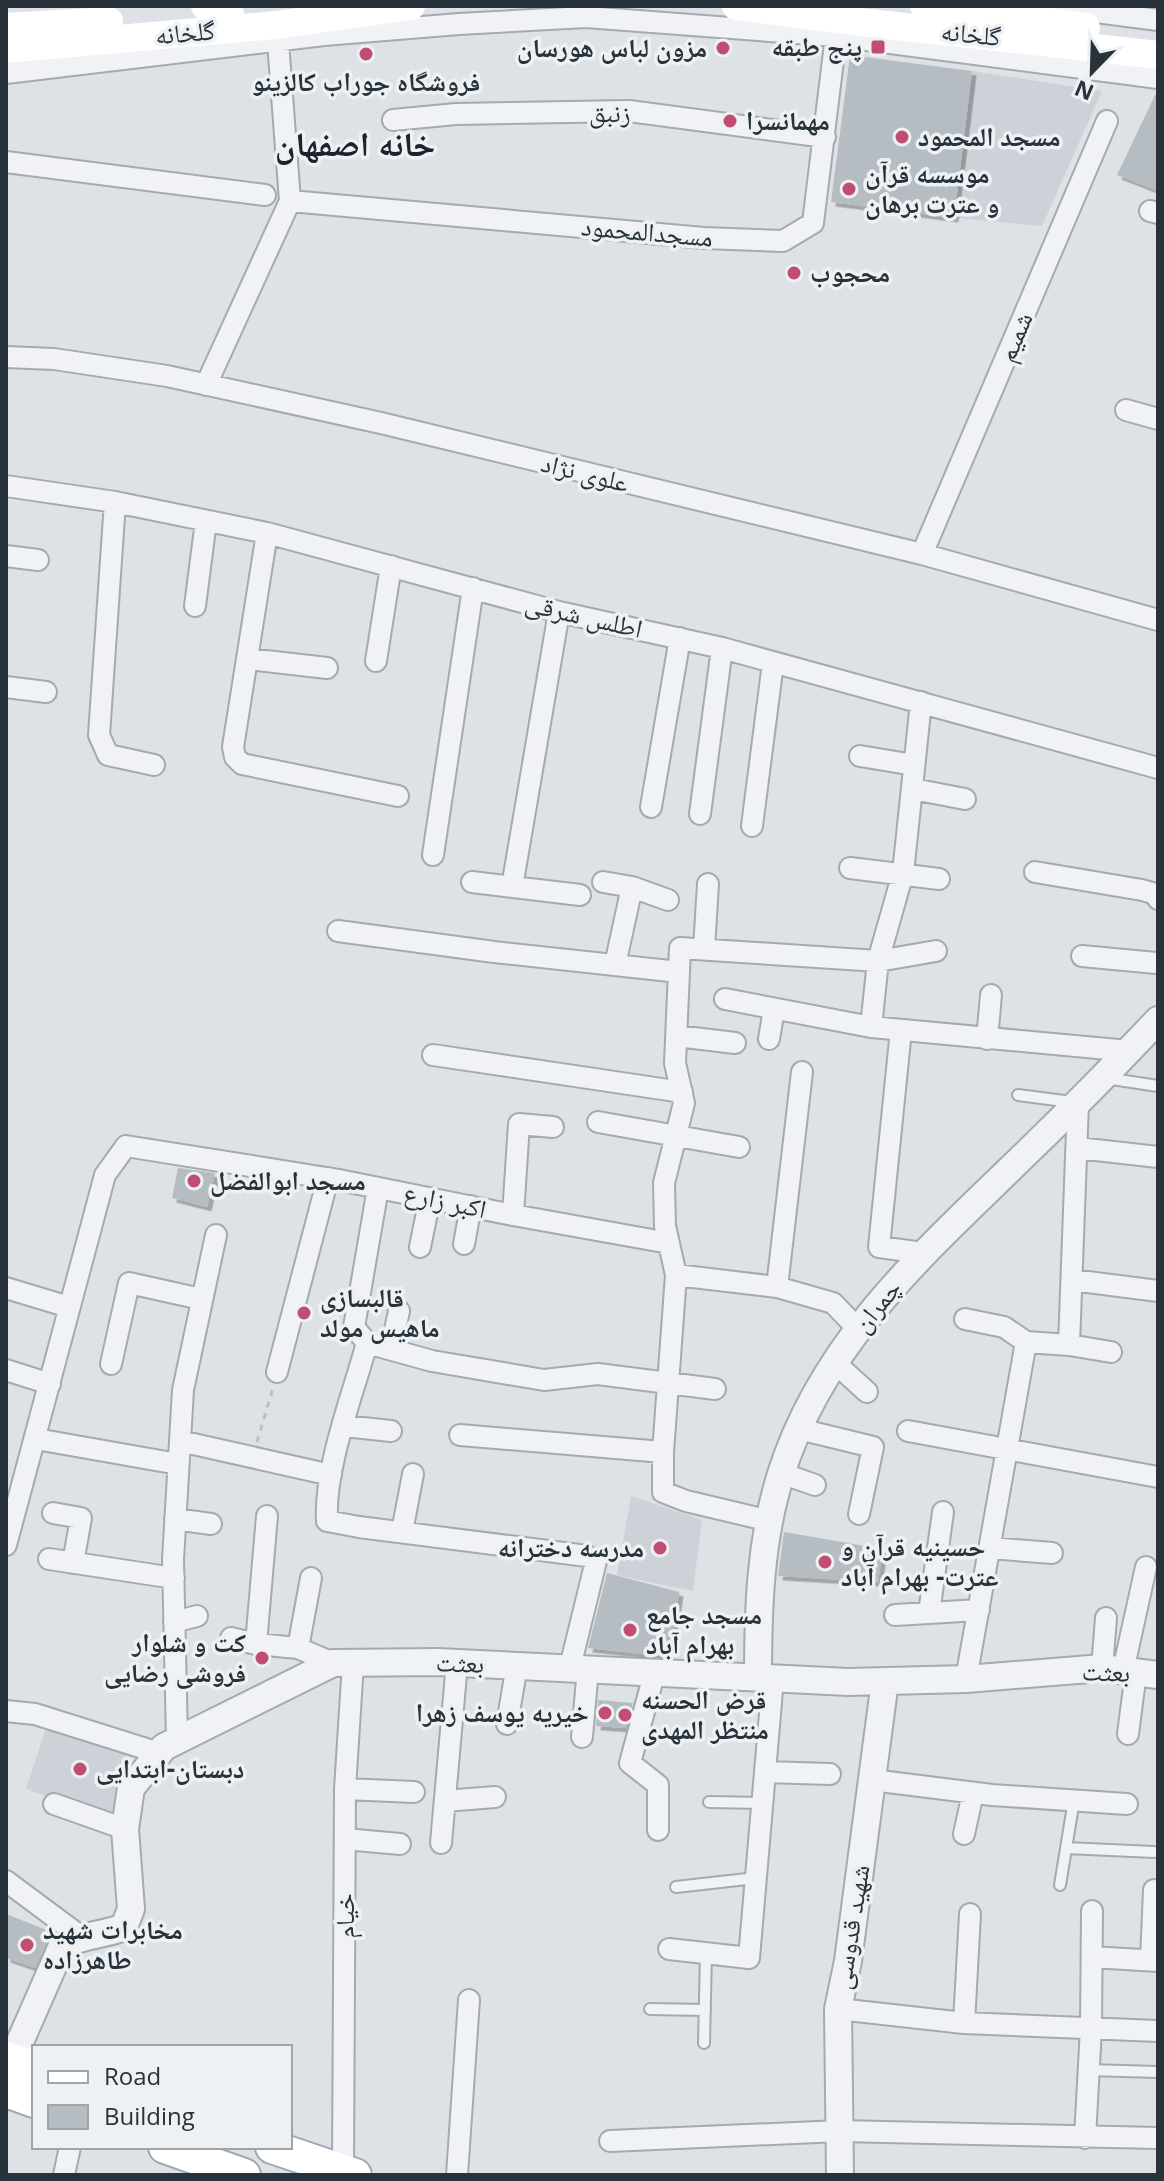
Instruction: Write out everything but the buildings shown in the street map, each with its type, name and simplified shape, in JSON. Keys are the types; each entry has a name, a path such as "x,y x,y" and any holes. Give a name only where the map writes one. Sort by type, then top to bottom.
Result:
{"main road":[{"path":"6,12 75,6"},
{"name":"گلخانه","path":"6,49 278,24 411,6"},
{"path":"729,6 766,30"},
{"name":"گلخانه","path":"736,6 1158,55"},
{"name":"گلخانه","path":"924,6 1158,36"},
{"name":"گلخانه","path":"6,27 217,10 278,24"},
{"path":"6,2091 32,2100"},
{"path":"171,2149 240,2174"},
{"path":"278,2149 349,2173"}],"street":[{"path":"1050,6 1158,20"},
{"path":"6,73 278,24 448,24 586,17 836,36 1158,78"},
{"path":"206,385 290,201 278,24"},
{"name":"مسجدالمحمود","path":"290,201 704,238 783,241 813,223 836,36"},
{"name":"زنبق","path":"393,120 456,114 629,111 825,137"},
{"name":"شمیم","path":"922,554 1107,121"},
{"path":"6,162 265,195"},
{"name":"علوی نژاد","path":"6,357 54,359 206,385 381,423 922,554 1158,620"},
{"path":"1126,410 1158,419"},
{"name":"اطلس شرقی","path":"6,486 115,502 267,533 559,612 722,648 1158,768"},
{"path":"115,502 99,735 108,755 154,765"},
{"path":"195,606 206,521"},
{"path":"267,533 233,747 235,757 242,764 398,796"},
{"path":"6,556 38,560"},
{"path":"376,661 391,566"},
{"path":"433,855 473,588"},
{"path":"512,887 559,612"},
{"path":"651,807 680,638"},
{"path":"700,814 722,648"},
{"path":"248,659 327,668"},
{"path":"752,826 773,663"},
{"path":"6,687 46,692"},
{"path":"871,1027 878,961 903,873 921,702"},
{"path":"860,756 914,765"},
{"path":"913,789 965,799"},
{"path":"850,868 939,879"},
{"path":"1035,872 1142,890 1156,894 1158,899"},
{"path":"472,882 580,895"},
{"path":"603,882 632,887 668,900"},
{"path":"704,949 708,884"},
{"path":"615,965 632,887"},
{"path":"338,931 679,972"},
{"path":"770,1521 686,1501 663,1492 676,1275 665,1226 664,1183 684,1103 675,1063 680,948 878,961 936,951"},
{"path":"1082,956 1157,959"},
{"path":"987,1039 991,995"},
{"path":"725,999 871,1027 1129,1051"},
{"path":"769,1039 774,1009"},
{"name":"چمران","path":"765,1678 758,1589 770,1521 781,1473 799,1429 834,1362 882,1296 1158,1020"},
{"path":"901,1030 879,1247 923,1253"},
{"path":"677,1036 735,1043"},
{"path":"433,1055 682,1092"},
{"path":"777,1287 802,1072"},
{"path":"1069,1345 1078,1103"},
{"path":"598,1122 739,1147"},
{"path":"513,1215 519,1124 553,1127"},
{"name":"اکبر زارع","path":"69,1307 105,1175 126,1146 328,1178 669,1243"},
{"path":"1078,1148 1158,1157"},
{"path":"277,1372 328,1178"},
{"path":"378,1188 354,1327 367,1343 432,1361 544,1380 598,1374 715,1389"},
{"path":"420,1247 430,1198"},
{"path":"464,1244 471,1206"},
{"path":"6,1711 35,1714 168,1747 175,1519 183,1390 216,1235"},
{"path":"676,1275 777,1287 833,1303 858,1329"},
{"path":"1072,1280 1158,1291"},
{"path":"111,1364 129,1283 201,1299"},
{"path":"6,1288 69,1307 36,1439 15,1482 6,1545"},
{"path":"391,1348 399,1311"},
{"path":"965,1319 1004,1327 1026,1342 1111,1352"},
{"path":"966,1679 1026,1342"},
{"path":"367,1343 331,1475 327,1521 587,1556 596,1561 579,1667 582,1737"},
{"path":"834,1362 867,1392"},
{"path":"6,1370 50,1384"},
{"path":"344,1426 391,1431"},
{"path":"799,1429 873,1447 859,1514"},
{"path":"908,1431 1158,1477"},
{"path":"460,1435 663,1452"},
{"path":"36,1439 178,1464"},
{"path":"180,1441 331,1475"},
{"path":"781,1473 815,1485"},
{"path":"402,1532 413,1474"},
{"path":"929,1613 943,1512"},
{"path":"53,1513 81,1518 73,1563"},
{"path":"256,1644 267,1516"},
{"path":"175,1519 211,1524"},
{"path":"990,1548 1052,1553"},
{"path":"49,1559 174,1578"},
{"path":"1128,1734 1130,1671 1146,1567"},
{"path":"298,1648 311,1578"},
{"path":"895,1615 979,1610"},
{"path":"174,1622 197,1616"},
{"path":"1106,1618 1130,1671"},
{"path":"231,1638 298,1648 343,1663"},
{"name":"بعثت","path":"80,1936 110,1933 124,1927 131,1909 125,1829 131,1788 168,1747 343,1663 579,1667 765,1678 885,1681 1130,1671"},
{"name":"خیام","path":"343,1663 349,2173"},
{"path":"441,1843 457,1663"},
{"path":"507,1724 517,1665"},
{"path":"655,1671 630,1763 658,1785 658,1830"},
{"path":"669,1949 749,1958 765,1772 765,1678"},
{"name":"شهید قدوسی","path":"840,2175 838,2009 848,1961 885,1681"},
{"path":"765,1772 830,1774"},
{"path":"872,1780 973,1793 1127,1804"},
{"path":"345,1789 414,1792"},
{"path":"964,1834 973,1793"},
{"path":"445,1801 495,1797"},
{"path":"54,1804 125,1829"},
{"path":"345,1839 400,1844"},
{"path":"6,1881 80,1936 62,1946 17,2062"},
{"path":"1092,1957 1155,1960 1154,1890"},
{"path":"1085,2138 1091,2028 1092,1911"},
{"path":"964,2023 970,1914"},
{"path":"457,2175 469,2000"},
{"path":"838,2009 964,2023 1158,2031"},
{"path":"610,2141 840,2131 1158,2138"},
{"path":"64,2175 70,2149"}],"lane":[{"path":"1103,1077 1158,1086"},
{"path":"1018,1095 1078,1103"},
{"path":"1060,1885 1074,1800"},
{"path":"709,1802 762,1803"},
{"path":"1066,1848 1154,1852"},
{"path":"676,1887 756,1878"},
{"path":"704,2043 706,1953"},
{"path":"650,2009 705,2010"},
{"path":"1088,2070 1158,2072"}],"path":[{"path":"253,1457 277,1372"}],"shaded area":[{"path":"972,71 1102,91 1042,226 954,218"},
{"name":"مدرسه دخترانه","path":"631,1496 702,1520 693,1591 617,1575"},
{"name":"دبستان-ابتدایی","path":"48,1722 134,1748 110,1817 26,1789"}],"place":[{"name":"پنج طبقه","path":"878,47"},
{"name":"مزون لباس هورسان","path":"723,48"},
{"name":"فروشگاه جوراب کالزینو","path":"366,54"},
{"name":"مهمانسرا","path":"730,121"},
{"name":"مسجد المحمود","path":"902,137"},
{"name":"موسسه قرآن و عترت برهان","path":"849,189"},
{"name":"محجوب","path":"794,273"},
{"name":"مسجد ابوالفضل","path":"194,1181"},
{"name":"قالبسازی ماهیس مولد","path":"304,1313"},
{"name":"مدرسه دخترانه","path":"660,1548"},
{"name":"حسینیه قرآن و عترت- بهرام آباد","path":"825,1562"},
{"name":"مسجد جامع بهرام آباد","path":"630,1630"},
{"name":"کت و شلوار فروشی رضایی","path":"262,1658"},
{"name":"خیریه یوسف زهرا","path":"605,1713"},
{"name":"قرض الحسنه منتظر المهدی","path":"625,1715"},
{"name":"دبستان-ابتدایی","path":"80,1769"},
{"name":"مخابرات شهید طاهرزاده","path":"27,1945"}],"district":[{"name":"خانه اصفهان","path":"355,144"}]}
